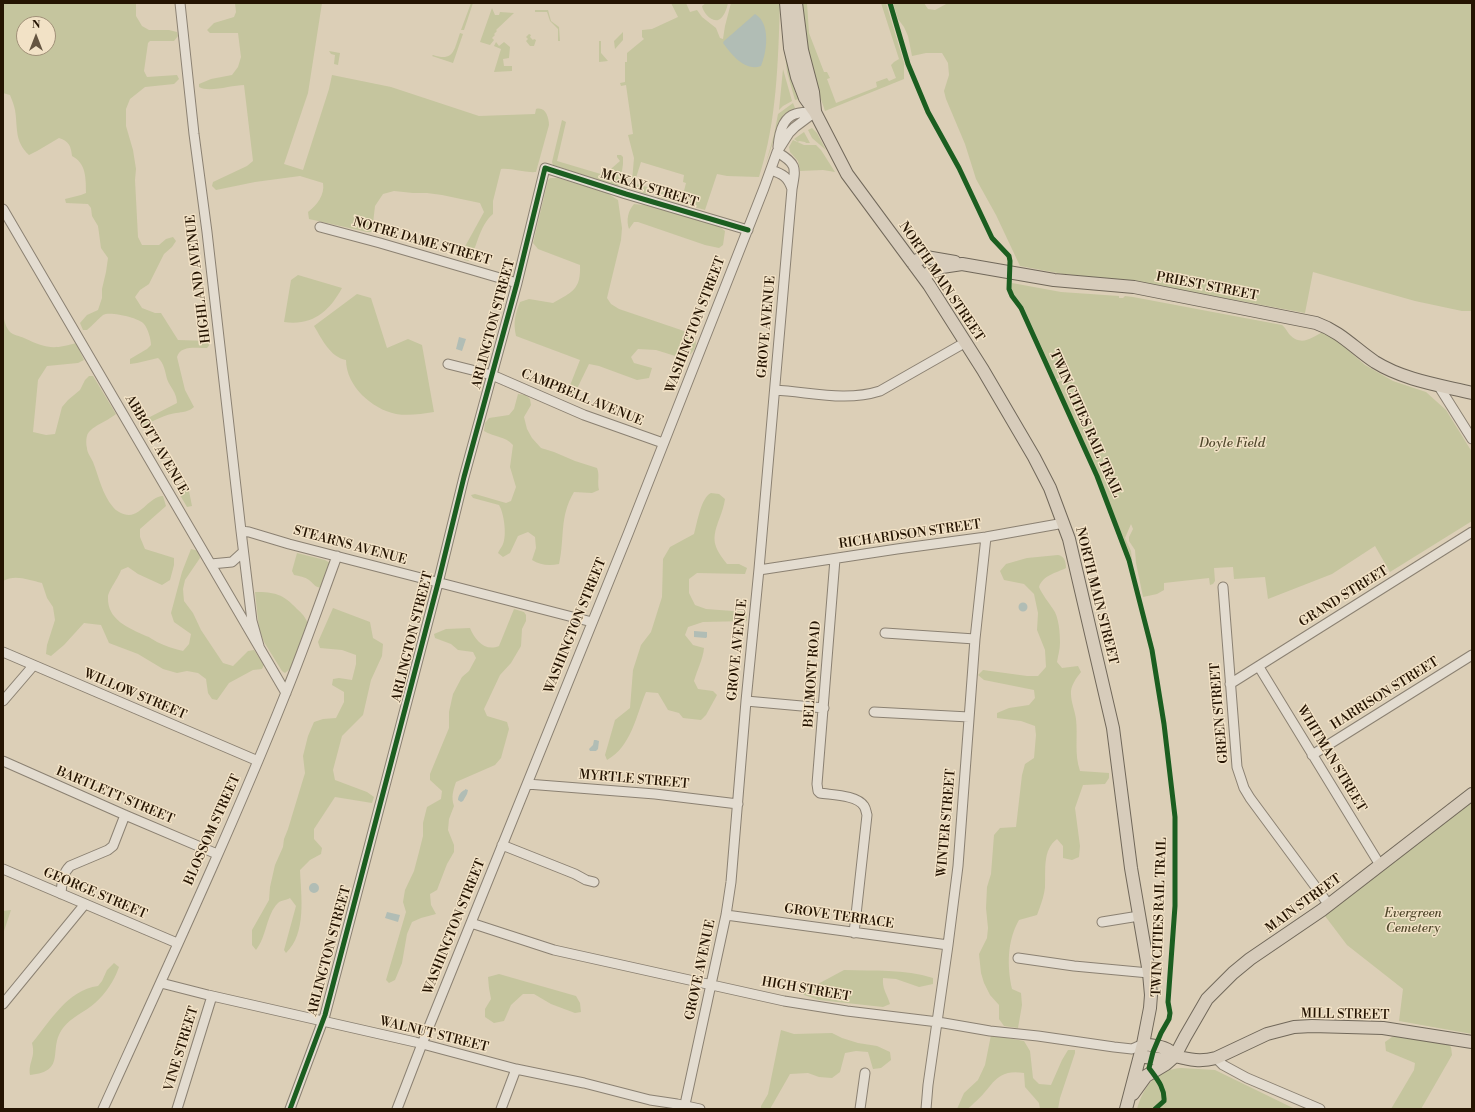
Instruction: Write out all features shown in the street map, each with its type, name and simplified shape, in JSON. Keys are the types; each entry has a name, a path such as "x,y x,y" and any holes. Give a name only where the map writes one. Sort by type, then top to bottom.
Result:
{"main road":[{"name":"NORTH MAIN STREET","path":"786,3 792,59 805,98 815,112 847,174 923,276 966,342 1034,457 1050,488 1064,523 1075,561 1113,728 1139,916 1149,973 1151,995 1150,1008 1138,1050 1127,1105"},
{"name":"NORTH MAIN STREET","path":"796,3 802,50 813,92 815,112"},
{"path":"912,262 921,258 930,258 949,260 962,264"},
{"name":"PRIEST STREET","path":"923,276 942,267 962,264 1054,280 1134,287 1316,323 1330,328 1386,368 1419,380 1472,393"},
{"name":"MAIN STREET","path":"1175,1056 1207,999 1219,986 1250,959 1280,940 1329,905 1472,794"},
{"name":"MILL STREET","path":"1138,1050 1164,1060 1175,1056 1199,1061 1216,1058 1267,1034 1294,1027 1312,1026 1383,1028 1472,1042"},
{"path":"1127,1105 1146,1076 1166,1064 1175,1056"}],"street":[{"name":"HIGHLAND AVENUE","path":"180,3 241,531 252,621 258,646"},
{"name":"WASHINGTON STREET","path":"397,1109 778,152 792,130 815,112"},
{"name":"GROVE AVENUE","path":"684,1107 726,915 731,882 792,189 795,171 789,159 778,152"},
{"name":"MCKAY STREET","path":"545,168 626,194 748,230"},
{"name":"ARLINGTON STREET","path":"290,1109 323,1021 438,583 464,477 517,283 545,168"},
{"path":"771,170 782,173 787,177 792,189"},
{"name":"ABBOTT AVENUE","path":"3,209 286,693"},
{"name":"NOTRE DAME STREET","path":"320,227 517,283"},
{"path":"775,390 847,397 872,394 880,391 966,342"},
{"name":"CAMPBELL AVENUE","path":"448,364 492,376 580,413 663,443"},
{"path":"1438,384 1472,439"},
{"name":"RICHARDSON STREET","path":"759,570 986,537 1064,523"},
{"name":"STEARNS AVENUE","path":"241,531 592,622"},
{"name":"GRAND STREET","path":"1230,684 1472,532"},
{"name":"WINTER STREET","path":"926,1109 958,866 975,639 986,537"},
{"path":"211,564 232,562 244,552"},
{"name":"BLOSSOM STREET","path":"103,1109 161,983 177,943 258,761 286,693 337,556"},
{"name":"BELMONT ROAD","path":"835,559 817,780 818,791 820,793 855,799 861,802 865,807 867,815 854,933"},
{"name":"GREEN STREET","path":"1223,587 1237,767 1244,788 1250,798 1329,905"},
{"path":"885,633 975,639"},
{"name":"WILLOW STREET","path":"3,652 258,761"},
{"name":"HARRISON STREET","path":"1312,755 1472,655"},
{"path":"3,701 33,666"},
{"name":"WHITMAN STREET","path":"1259,667 1380,865"},
{"path":"746,701 824,708"},
{"path":"874,712 969,717"},
{"name":"BARTLETT STREET","path":"3,761 217,854"},
{"name":"MYRTLE STREET","path":"527,784 655,794 738,804"},
{"path":"61,894 65,870 70,866 108,850 113,846 125,815"},
{"path":"502,845 594,882"},
{"name":"GEORGE STREET","path":"3,869 177,943"},
{"path":"3,1004 85,904"},
{"name":"GROVE TERRACE","path":"726,915 948,945"},
{"path":"1102,922 1139,916"},
{"name":"HIGH STREET","path":"471,924 554,950 784,1001 847,1011 1138,1050"},
{"path":"1018,958 1074,966 1149,973"},
{"name":"WALNUT STREET","path":"161,983 422,1044 516,1069 584,1083 650,1100 700,1109"},
{"name":"VINE STREET","path":"177,1109 212,996"},
{"path":"1216,1058 1223,1064 1247,1078 1320,1109"},
{"path":"501,1109 516,1069"},
{"path":"860,1109 865,1073"}],"green space":[{"path":"3,3 136,3 136,16 142,26 149,30 169,30 177,32 178,36 174,41 150,41 148,43 144,71 147,77 177,75 179,79 174,84 145,87 130,99 126,109 126,126 133,150 136,169 135,180 138,237 142,245 159,245 166,239 173,237 176,241 164,254 149,284 140,290 135,297 142,308 155,313 161,313 178,340 209,341 211,343 207,348 185,349 179,353 177,357 185,390 194,407 192,409 185,412 164,416 145,425 141,424 146,419 177,403 176,396 167,379 163,365 158,358 130,364 130,359 151,345 149,334 144,324 131,317 107,314 103,315 87,330 83,330 80,323 87,315 98,310 102,298 102,289 108,258 101,248 98,226 92,216 91,208 88,204 66,203 65,199 86,193 86,182 83,167 77,159 72,156 69,144 59,138 29,155 24,150 19,139 14,104 10,95 3,93"},
{"path":"235,3 322,3 308,93 284,164 303,170 329,89 332,75 391,87 479,116 535,114 536,109 539,108 546,113 549,125 536,172 501,169 493,201 493,214 485,224 469,261 464,260 462,252 484,212 480,203 442,195 394,191 383,194 375,206 372,232 367,232 309,219 308,212 322,196 323,183 300,176 255,182 216,190 212,186 213,182 247,166 253,161 244,85 214,89 203,89 199,87 199,84 211,79 232,75 238,67 241,57 238,33 210,33 207,30 214,23 234,17 236,12"},
{"path":"471,3 473,3 464,30 461,30"},
{"path":"671,3 686,3 690,12 697,10 702,17 716,28 720,38 723,39 731,3 780,3 776,91 770,134 759,177 727,176 717,174 705,210 657,197 659,191 679,197 681,190 684,191 686,183 683,182 684,175 641,162 635,181 632,181 634,158 628,135 633,134 626,85 621,86 620,83 625,82 625,62 627,62 627,53 644,39 642,37 642,30 652,29 678,17"},
{"path":"706,3 728,3 724,15 718,20 713,20 704,11 702,6"},
{"path":"802,3 807,3 809,33 824,72 827,72 830,78 827,79 836,103 877,87 876,82 887,78 889,81 896,78 891,65 899,59 881,3 886,3 904,63 904,79 825,111 815,82 806,46"},
{"path":"893,3 924,3 928,9 935,10 948,3 1472,3 1472,311 1462,311 1415,301 1313,272 1305,313 1138,282 1063,274 1020,266 996,215 976,179 965,144 946,99 944,91 949,75 948,63 942,53 926,53 912,56 908,36 898,19"},
{"path":"492,8 495,15 499,15 500,12 514,13 496,30 495,35 492,38 494,40 490,45 480,42"},
{"path":"535,10 548,10 551,21 559,27 560,41 558,41 558,29 550,21 547,12 535,12"},
{"path":"623,32 623,40 615,49 614,41"},
{"path":"460,33 463,34 453,63 432,56 449,56 454,49"},
{"path":"529,34 533,40 536,40 534,46 530,46 526,41 528,39 526,37"},
{"path":"599,41 601,41 601,53 608,61 599,62"},
{"path":"496,42 499,46 504,42 510,47 509,58 503,59 504,66 512,66 512,71 494,72 501,49 494,46"},
{"path":"784,45 799,99 795,100 787,72"},
{"path":"329,51 340,53 338,65 334,64 335,55 331,54"},
{"path":"783,69 792,101 779,110"},
{"path":"793,103 795,108 777,130 765,166 774,135 778,114"},
{"path":"562,120 566,122 557,161 604,175 620,161 617,155 621,155 623,157 623,164 620,185 617,186 553,165 552,162"},
{"path":"812,128 817,133 826,150 812,138 808,130"},
{"path":"804,132 810,143 798,142 794,139"},
{"path":"793,140 804,145 816,145 821,150 835,172 823,170 800,171 798,161 790,152 789,147"},
{"path":"550,178 558,178 607,193 618,200 622,228 621,240 607,298 611,304 619,309 690,333 696,344 692,353 685,359 656,350 638,349 631,357 634,363 652,368 649,378 637,380 599,366 589,364 573,397 570,398 567,393 580,360 516,336 515,319 520,302 529,299 553,303 570,293 577,285 579,280 580,265 538,249 533,243 548,180"},
{"path":"632,183 651,188 647,194 634,188"},
{"path":"634,204 656,207 689,216 720,227 725,231 723,245 719,248 705,245 638,222 634,222 629,229 628,216"},
{"path":"298,275 342,288 337,297 319,316 303,322 284,322 291,280"},
{"name":"Doyle Field","path":"1012,283 1061,292 1119,296 1119,298 1123,298 1125,296 1133,297 1282,325 1294,339 1303,341 1323,332 1333,337 1365,365 1393,381 1426,392 1446,410 1472,452 1472,521 1390,572 1375,546 1332,574 1268,599 1265,577 1234,579 1233,567 1214,568 1215,581 1210,585 1209,578 1164,583 1164,590 1157,594 1143,597 1135,550 1129,541 1129,537 1133,529 1131,524 1125,538 1131,551 1132,560 1099,475 1056,383 1068,377 1067,375 1056,379 1024,308 1011,290"},
{"path":"357,294 371,298 387,348 408,339 422,345 434,412 401,415 387,411 370,402 355,387 350,379 346,360 335,355 323,342 314,326"},
{"path":"3,314 6,326 11,333 49,347 61,347 76,343 84,360 78,363 47,366 38,380 33,432 46,435 55,434 62,407 80,390 85,380 89,376 93,376 116,414 91,430 86,439 88,452 106,497 116,510 122,514 129,515 138,512 154,499 163,496 166,506 140,529 140,537 145,549 174,558 174,565 170,580 162,585 138,574 128,567 121,570 108,597 111,612 120,622 133,630 157,642 183,651 189,644 191,634 174,622 171,613 182,572 191,549 199,551 200,558 185,580 183,589 184,601 193,613 201,630 223,663 233,666 248,651 254,650 264,665 262,669 253,670 229,683 217,700 212,699 208,693 206,679 198,673 187,671 177,673 163,669 138,654 109,643 101,625 84,623 64,645 51,656 46,654 47,645 55,620 53,607 47,598 42,583 17,578 3,581"},
{"path":"518,394 526,395 530,399 531,405 524,417 527,429 532,438 541,448 597,468 598,471 599,490 592,493 574,492 569,501 564,519 559,564 545,565 532,560 536,548 535,537 528,532 518,536 510,553 503,557 498,553 503,544 505,535 504,518 499,505 473,498 471,495 475,494 506,503 511,501 516,487 510,467 513,445 503,438 484,431 485,423 489,418 509,415 514,409"},
{"path":"182,485 189,491 192,506 187,507 177,490 177,486"},
{"path":"711,493 719,494 725,499 715,532 716,547 727,564 739,564 747,568 745,574 697,573 689,579 689,593 695,605 706,609 746,612 747,621 703,622 688,627 685,635 693,645 704,648 694,681 698,689 713,691 717,695 706,715 701,720 683,718 679,713 668,710 658,693 646,692 636,721 627,739 622,747 607,760 605,755 615,720 630,708 633,670 641,645 651,632 662,597 663,559 670,547 694,534 702,505"},
{"path":"297,553 325,560 330,563 323,587 317,587 307,579 294,575 292,571"},
{"path":"1058,555 1062,556 1064,559 1066,568 1047,577 1039,587 1055,612 1058,621 1060,643 1057,662 1062,668 1078,666 1081,672 1071,688 1076,719 1078,765 1080,771 1109,773 1109,778 1105,784 1083,785 1075,808 1080,846 1079,857 1072,860 1063,858 1063,846 1057,839 1052,844 1047,855 1045,887 1042,902 1037,915 1019,920 1012,936 1009,954 1009,971 1012,989 1021,993 1022,1005 1018,1028 1004,1026 999,1019 999,1005 990,995 984,983 981,973 979,954 987,938 987,887 991,874 994,835 1000,828 1016,827 1022,775 1025,764 1034,758 1036,735 1035,726 1021,721 997,718 997,713 1009,708 1029,705 1035,698 1034,690 984,680 978,675 983,670 1038,676 1046,667 1045,650 1037,630 1038,613 1034,594 1024,584 1004,580 1000,571 1006,564 1027,558"},
{"path":"255,592 273,593 283,597 301,612 308,624 291,668 285,673 282,671 264,642 259,629"},
{"path":"333,608 370,622 373,638 383,644 382,656 371,680 363,715 342,736 333,770 335,780 367,792 374,797 372,803 335,797 314,829 314,839 322,848 321,854 310,860 300,870 302,902 300,925 293,945 286,953 284,950 296,906 290,898 279,902 274,908 260,944 256,950 252,945 252,930 269,900 270,887 275,865 283,847 284,839 305,773 303,756 308,736 314,722 323,719 336,718 344,702 344,692 332,685 333,679 339,678 352,680 356,664 356,655 342,650 320,648 318,642"},
{"path":"514,609 524,612 526,615 526,621 522,629 521,646 511,663 500,675 484,709 487,716 507,722 509,729 501,758 495,765 456,782 453,794 454,806 449,819 448,830 454,845 454,852 447,864 437,890 430,894 431,905 436,914 412,922 407,934 402,963 395,980 389,983 386,980 406,912 403,902 405,890 414,871 423,836 423,823 427,807 441,799 442,791 430,780 430,774 449,728 449,712 453,694 462,677 469,671 476,658 473,652 458,650 451,644 435,638 434,634 446,629 470,628 481,644 489,647 499,646"},
{"name":"Evergreen Cemetery","path":"1472,802 1472,1034 1399,1021 1403,989 1347,945 1325,916"},
{"path":"11,910 3,934 3,911"},
{"path":"114,963 119,967 115,977 106,991 95,1003 66,1024 63,1028 56,1044 53,1064 49,1069 42,1073 30,1075 30,1067 33,1056 32,1043 68,1000 87,989 98,986 107,970"},
{"path":"844,970 911,973 933,978 933,984 919,987 896,979 883,978 884,988 890,1004 883,1007 819,1000 804,995 803,992"},
{"path":"499,974 576,996 580,1003 581,1012 575,1013 551,1004 534,994 523,994 511,1005 504,1021 494,1023 485,1017 485,1009 491,999 488,977"},
{"path":"781,1030 794,1034 832,1033 858,1043 877,1046 890,1052 891,1060 881,1068 873,1069 868,1052 856,1051 845,1053 840,1072 832,1078 819,1077 808,1073 790,1074 770,1109 761,1109 761,1106 768,1094"},
{"path":"991,1035 1024,1041 1030,1051 1033,1078 1039,1084 1051,1085 1068,1050 1075,1050 1058,1109 1040,1109 1039,1103 1025,1087 1024,1073 1014,1072 1006,1073 995,1080 968,1109 957,1109 964,1093 978,1080 985,1065"},
{"path":"1392,1037 1403,1037 1448,1044 1451,1047 1452,1055 1421,1109 1391,1109 1414,1070 1415,1063 1386,1051 1385,1042"},
{"path":"1181,1068 1215,1070 1295,1109 1137,1109 1147,1086 1157,1076 1172,1069"}],"shaded area":[{"path":"755,14 764,24 766,31 766,46 761,66 755,67 739,61 723,43"},
{"path":"459,337 466,339 462,351 456,349"},
{"path":"1023,602 1028,607 1023,612 1018,607"},
{"path":"694,631 707,632 707,637 694,637"},
{"path":"594,740 599,741 598,749 596,751 590,751 589,749 593,745"},
{"path":"465,790 468,790 467,794 461,802 458,800 459,797"},
{"path":"312,883 316,883 319,888 316,893 312,893 309,890 309,886"},
{"path":"387,912 400,915 398,922 385,918"}],"cycle path":[{"name":"TWIN CITIES RAIL TRAIL","path":"890,3 908,64 928,112 959,168 992,238 1009,256 1009,289 1012,296 1021,308 1097,476 1129,560 1152,650 1164,724 1175,817 1175,906 1168,1002 1170,1013 1169,1019 1153,1052 1149,1068 1160,1084 1164,1096 1164,1101 1155,1109"},
{"path":"290,1109 325,1015 438,583 464,477 517,283 545,168 626,194 748,230"}]}
